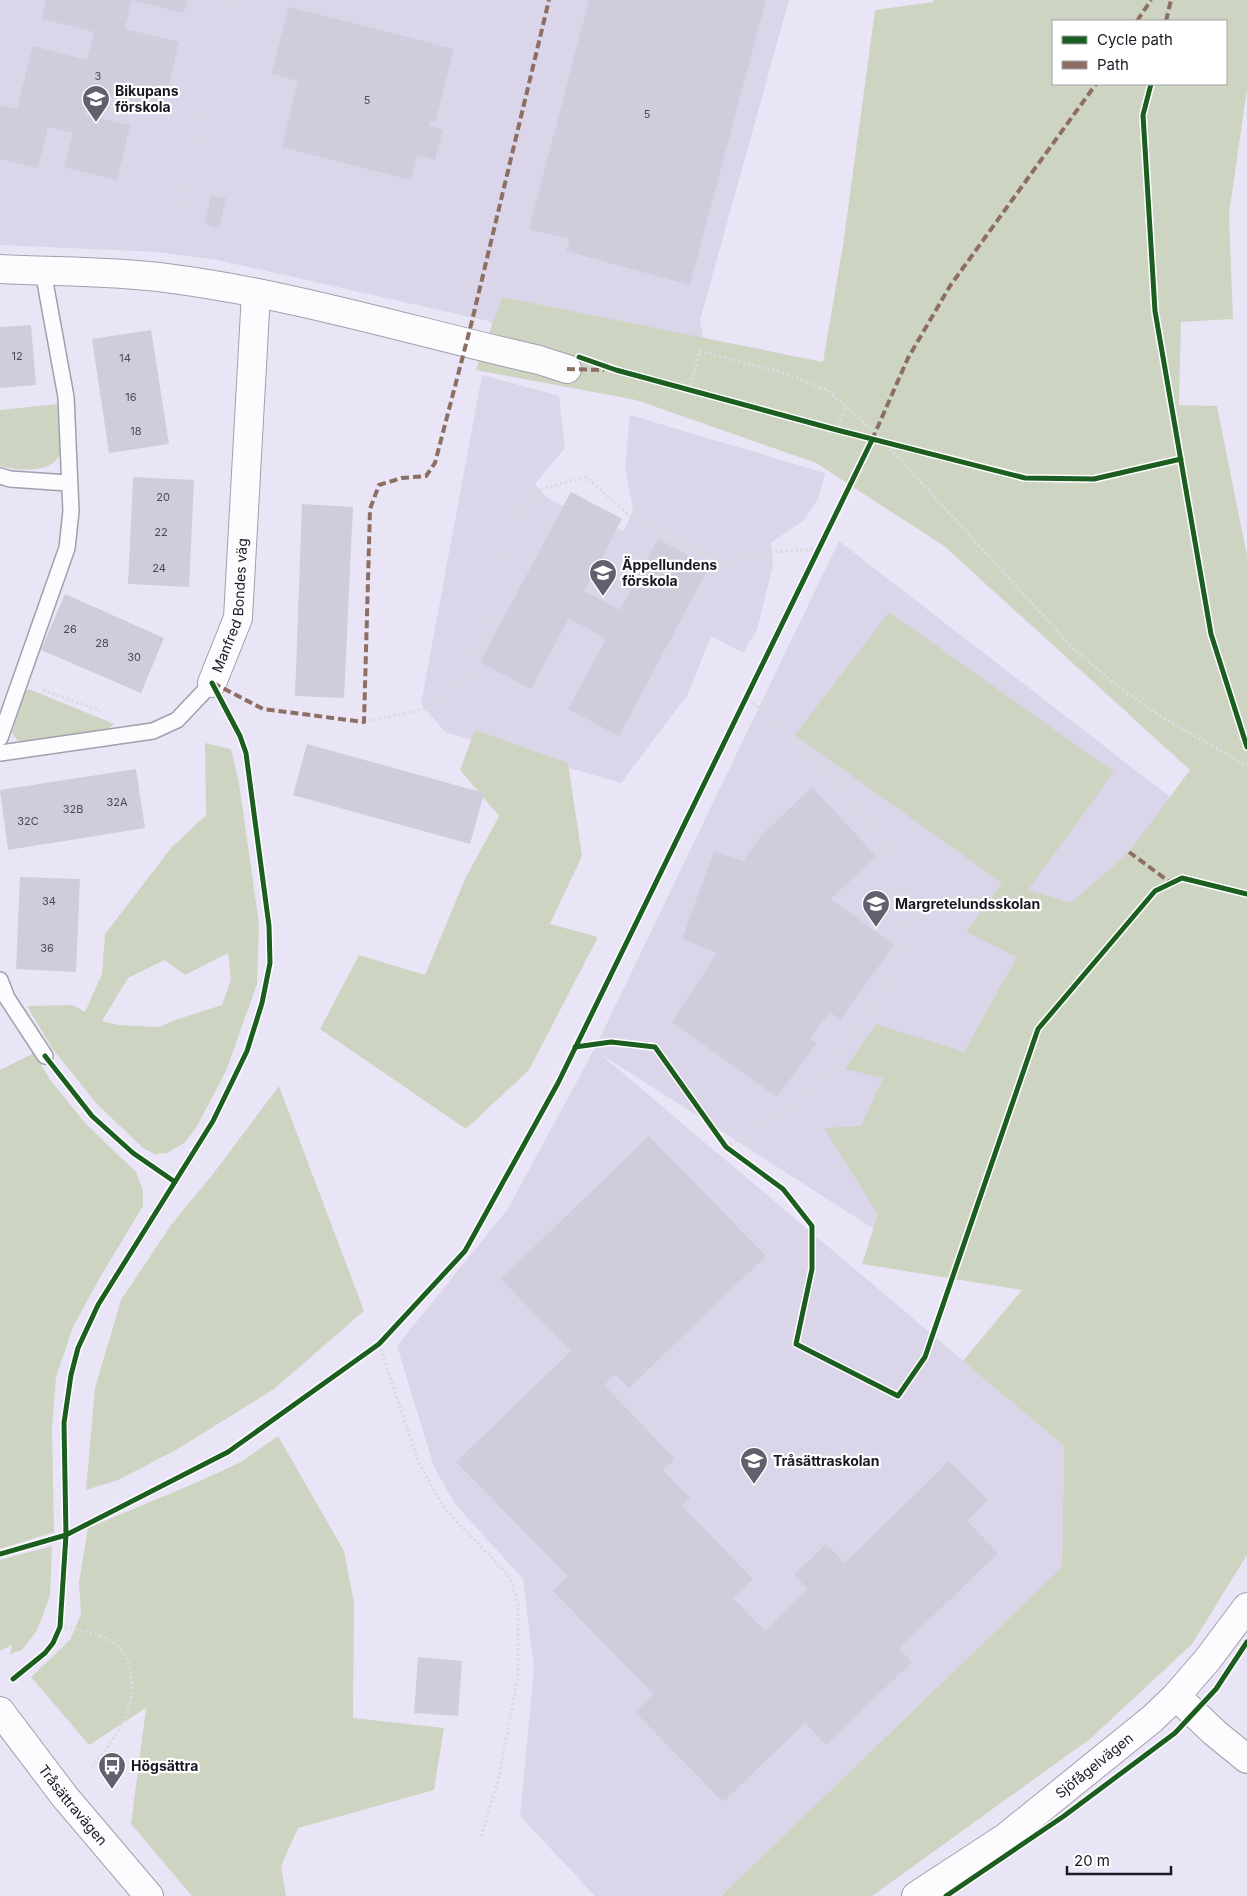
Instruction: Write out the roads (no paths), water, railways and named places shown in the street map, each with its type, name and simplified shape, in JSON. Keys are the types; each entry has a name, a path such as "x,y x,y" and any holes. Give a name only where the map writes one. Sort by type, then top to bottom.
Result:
{"street":[{"path":"0,270 116,274 167,278 256,293 297,301 540,360 567,369"},
{"name":"Manfred Bondes väg","path":"212,682 238,618 256,293"},
{"name":"Sjöfågelvägen","path":"916,1896 1006,1837 1152,1719 1176,1696 1208,1659 1247,1607"},
{"path":"1176,1696 1215,1733 1247,1759"},
{"name":"Tråsättravägen","path":"0,1711 65,1797 149,1896"}],"lane":[{"path":"0,738 67,548 71,511 68,483 66,397 43,271"},
{"path":"0,476 10,479 68,483"},
{"name":"Manfred Bondes väg","path":"0,753 153,731 177,720 212,682"},
{"path":"0,980 7,998 45,1056"}],"place":[{"name":"Bikupans förskola","path":"96,123"},
{"name":"Äppellundens förskola","path":"603,597"},
{"name":"Margretelundsskolan","path":"876,928"},
{"name":"Tråsättraskolan","path":"754,1485"},
{"name":"Högsättra","path":"112,1790"}]}
